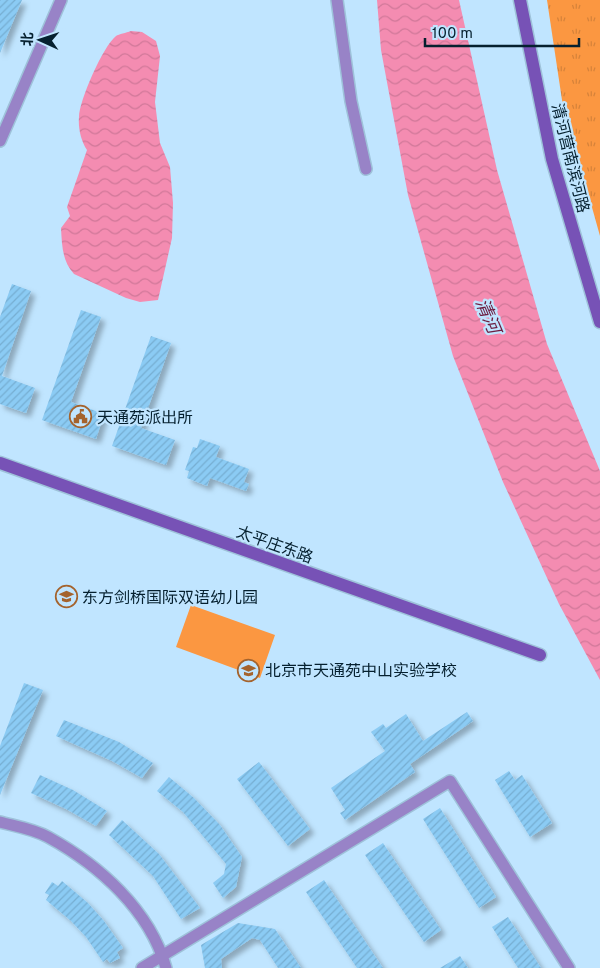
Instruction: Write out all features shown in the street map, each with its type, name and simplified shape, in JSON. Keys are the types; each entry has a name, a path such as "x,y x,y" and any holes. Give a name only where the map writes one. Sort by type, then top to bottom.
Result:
{"street":[{"path":"0,141 61,0"},
{"path":"337,0 351,101 366,169"},
{"name":"清河营南滨河路","path":"520,0 552,159 600,322"},
{"name":"太平庄东路","path":"0,463 540,655"},
{"path":"142,968 162,954 450,781 569,968"},
{"path":"0,822 46,836 93,866 132,903 162,954 166,968"}],"green space":[{"path":"547,0 600,0 600,236 562,100"},
{"path":"191,605 275,635 260,678 176,647"}],"water":[{"name":"清河","path":"377,0 459,0 497,170 547,344 600,471 600,680 559,604 503,482 453,356 408,195 381,50"},
{"path":"131,31 142,32 156,41 160,56 155,102 160,143 170,167 173,203 172,238 158,300 140,302 126,298 74,274 65,258 62,247 61,228 70,216 67,207 87,150 79,126 80,109 83,99 93,74 111,42 117,35"}],"building":[{"path":"0,0 22,0 0,53"},
{"path":"12,284 31,291 2,376 35,388 26,413 0,404 0,317"},
{"path":"81,310 101,317 71,402 104,414 96,439 42,420"},
{"path":"151,336 171,343 141,428 175,440 166,465 112,446"},
{"path":"200,439 220,446 216,457 249,469 244,482 249,484 246,491 210,478 207,486 187,478 189,471 185,470 193,447 197,448"},
{"path":"24,683 43,690 0,795 0,746"},
{"path":"467,712 473,721 410,764 415,772 345,820 340,813 345,810 331,788 385,751 371,732 383,724 386,728 406,714 423,741"},
{"path":"64,720 119,742 153,763 142,778 112,761 56,736"},
{"path":"259,762 310,829 288,846 237,779"},
{"path":"509,771 515,780 522,775 552,823 530,837 495,780"},
{"path":"40,775 73,790 107,811 96,826 66,809 31,793"},
{"path":"169,777 194,798 220,825 242,857 236,887 223,898 213,883 224,874 226,864 183,812 157,791"},
{"path":"440,808 496,897 479,908 423,819"},
{"path":"122,820 159,854 200,908 181,919 153,876 109,835"},
{"path":"383,843 441,930 424,942 365,855"},
{"path":"324,880 383,968 357,968 306,892"},
{"path":"62,881 88,903 104,921 123,948 117,952 120,958 110,963 107,959 103,962 86,937 71,921 46,900 49,895 45,893 52,882 58,886"},
{"path":"508,917 541,968 518,968 492,927"},
{"path":"238,923 275,929 301,968 278,968 260,940 252,938 221,959 222,968 205,968 201,945"},
{"path":"460,956 468,968 440,968"}],"place":[{"name":"天通苑派出所","path":"81,417"},
{"name":"东方剑桥国际双语幼儿园","path":"66,597"},
{"name":"北京市天通苑中山实验学校","path":"249,670"}]}
